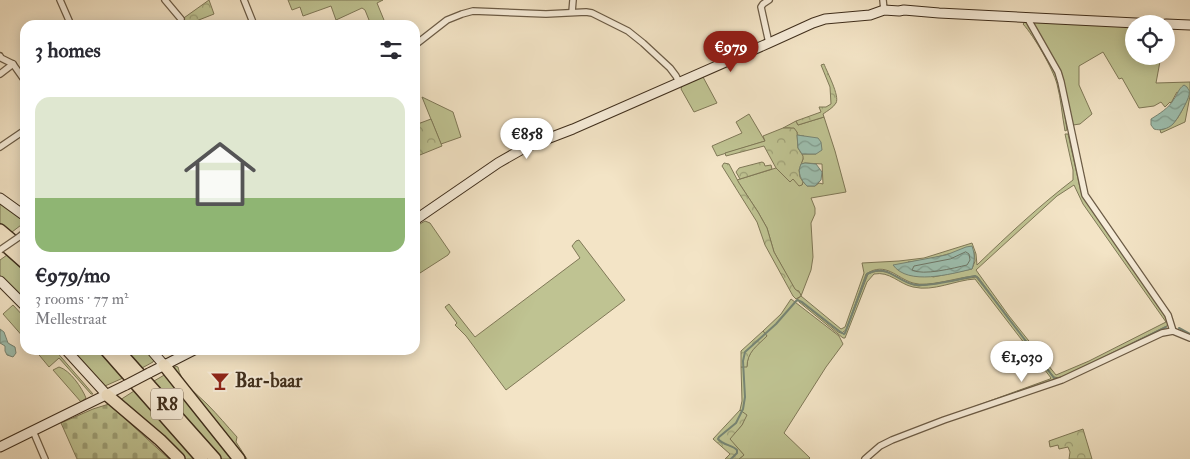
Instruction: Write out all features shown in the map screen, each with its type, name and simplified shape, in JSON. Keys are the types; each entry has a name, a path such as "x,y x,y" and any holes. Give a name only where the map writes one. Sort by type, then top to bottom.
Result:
{"highway":[{"path":"0,230 20,247"},
{"path":"0,241 20,259"},
{"name":"R8","path":"110,355 202,459"},
{"name":"R8","path":"122,355 215,459"},
{"name":"R8","path":"164,365 238,459"},
{"name":"R8","path":"107,394 179,459"}],"street":[{"path":"60,0 70,20"},
{"path":"165,0 181,19"},
{"path":"244,0 252,20"},
{"path":"572,12 573,0"},
{"path":"768,43 762,7 769,0"},
{"path":"420,217 498,163 526,147 825,19 855,16 883,5 899,7 904,10 1125,23"},
{"path":"420,41 447,20 473,11 521,13 586,12 592,13 628,32 670,68 679,82"},
{"path":"1029,18 1058,72 1084,195 1168,315 1173,332"},
{"path":"1175,25 1190,26"},
{"path":"0,56 13,64 20,74"},
{"path":"0,74 13,64"},
{"path":"0,147 20,133"},
{"path":"0,198 20,212"},
{"path":"0,250 20,236"},
{"path":"0,281 20,301"},
{"path":"865,459 880,446 892,440 944,420 1062,380 1162,333 1173,332 1190,338"},
{"path":"71,355 107,394"},
{"path":"155,355 164,365"},
{"path":"0,447 184,355"},
{"path":"33,431 45,459"}],"green space":[{"path":"209,0 214,14 199,20 181,20"},
{"path":"288,0 383,0 377,3 384,20 369,20 365,10 362,8 336,20 331,6 303,16 300,7 292,10"},
{"path":"1025,22 1057,75 1061,88 1067,130 1065,131 1060,95 1055,78 1038,44 1023,24"},
{"path":"1035,22 1125,26 1125,65 1159,65 1156,83 1190,82 1190,96 1185,122 1161,133 1160,130 1175,122 1188,98 1177,92 1171,103 1165,107 1161,102 1154,106 1139,108 1122,78 1119,79 1103,52 1079,66 1079,85 1092,114 1080,124 1073,125 1062,74 1033,24"},
{"path":"824,64 835,90 836,103 823,114 824,117 798,125 796,121 821,112 819,107 826,107 831,104 830,87 821,65"},
{"path":"703,77 717,103 694,112 681,89 682,86"},
{"path":"422,97 453,112 461,137 441,144"},
{"path":"749,114 765,141 717,156 712,146 742,133 736,122"},
{"path":"824,117 846,192 811,198 815,208 815,214 811,223 813,257 811,270 801,296 841,329 845,327 864,273 862,263 924,258 972,243 977,265 1024,221 1073,180 1073,170 1065,134 1068,134 1081,192 1166,317 1168,324 1059,378 1054,377 1037,355 1056,381 973,408 1051,378 975,279 937,287 921,288 913,287 885,274 874,274 867,282 845,338 799,302 797,299 800,297 799,291 795,290 774,252 767,228 737,180 776,168 790,182 793,179 802,185 803,182 807,186 823,184 822,164 801,164 802,154 816,154 804,136 797,135 797,132 790,128 783,128 796,121 798,125","holes":["1074,185 1083,204 1166,322 1089,361 1056,375 1009,316 976,270 1057,196","974,252 975,261 972,269 933,277 908,262 926,260 948,254","879,269 919,284 975,276 978,277 1007,316 976,277 919,286 882,271 868,274 846,331 844,334 838,332 804,305 842,333 846,330 866,274"]},
{"path":"431,119 442,146 420,155 420,123"},
{"path":"783,128 794,128 797,132 798,148 803,156 799,170 803,182 802,185 799,186 793,179 790,182 776,168 764,146 726,156 725,153 765,141 763,136"},
{"path":"762,162 765,166 771,165 772,169 740,179 736,172 739,168"},
{"path":"724,163 729,164 767,228 774,252 795,289 800,293 801,296 796,299 765,245 757,222 722,166"},
{"path":"0,202 20,218 20,226 12,232 0,223"},
{"path":"425,221 430,223 450,252 420,273 420,224"},
{"path":"579,240 625,300 506,390 466,336 455,325 457,323 445,307 449,304 475,337 580,258 572,246"},
{"path":"7,255 20,267 20,297 0,276 0,260"},
{"path":"791,299 839,336 843,344 784,433 810,458 739,459 744,455 729,439 742,425 746,415 740,410 742,401 741,367 747,366 751,353 767,336 763,331 781,314"},
{"path":"13,305 20,313 20,333 3,314"},
{"path":"763,331 767,336 751,353 747,367 741,367 741,351"},
{"path":"39,355 59,355 93,394 59,358 49,367"},
{"path":"76,355 102,355 123,378 105,386"},
{"path":"130,355 153,356 153,362 142,368"},
{"path":"175,366 178,367 182,378 189,387 237,437 236,442 247,459 242,459 174,371"},
{"path":"59,367 71,375 82,389 86,398 81,402 53,370"},
{"path":"166,374 234,459 222,459 154,381"},
{"path":"134,391 195,459 184,459 120,400"},
{"path":"109,404 169,459 77,459 61,423"},
{"path":"740,410 747,415 742,425 730,439 744,455 739,459 725,459 730,454 713,439"},
{"path":"1083,429 1092,459 1069,459 1070,452 1068,447 1059,449 1058,445 1050,447 1049,441"}],"water":[{"path":"1184,85 1189,91 1189,95 1177,119 1166,128 1154,129 1151,125 1151,119 1169,105"},
{"path":"797,135 818,138 821,142 822,150 816,154 802,154 798,148"},
{"path":"801,164 816,164 822,172 821,180 815,186 807,186 800,176"},
{"path":"972,246 974,263 972,269 930,277 919,277 900,271 893,265 946,255"},
{"path":"0,329 4,332 8,343 15,347 16,353 13,357 7,355 5,346 0,343"}],"waterway":[{"path":"731,459 737,453 737,450 718,439 736,423 743,409 745,397 743,361 745,352 776,324 797,300 844,334 867,274 875,271 887,272 910,284 917,285 977,277 1054,378 1058,379"},
{"path":"1132,344 1166,327"},
{"path":"1179,328 1190,334"}],"place":[{"name":"Bar-baar","path":"220,381"}]}
